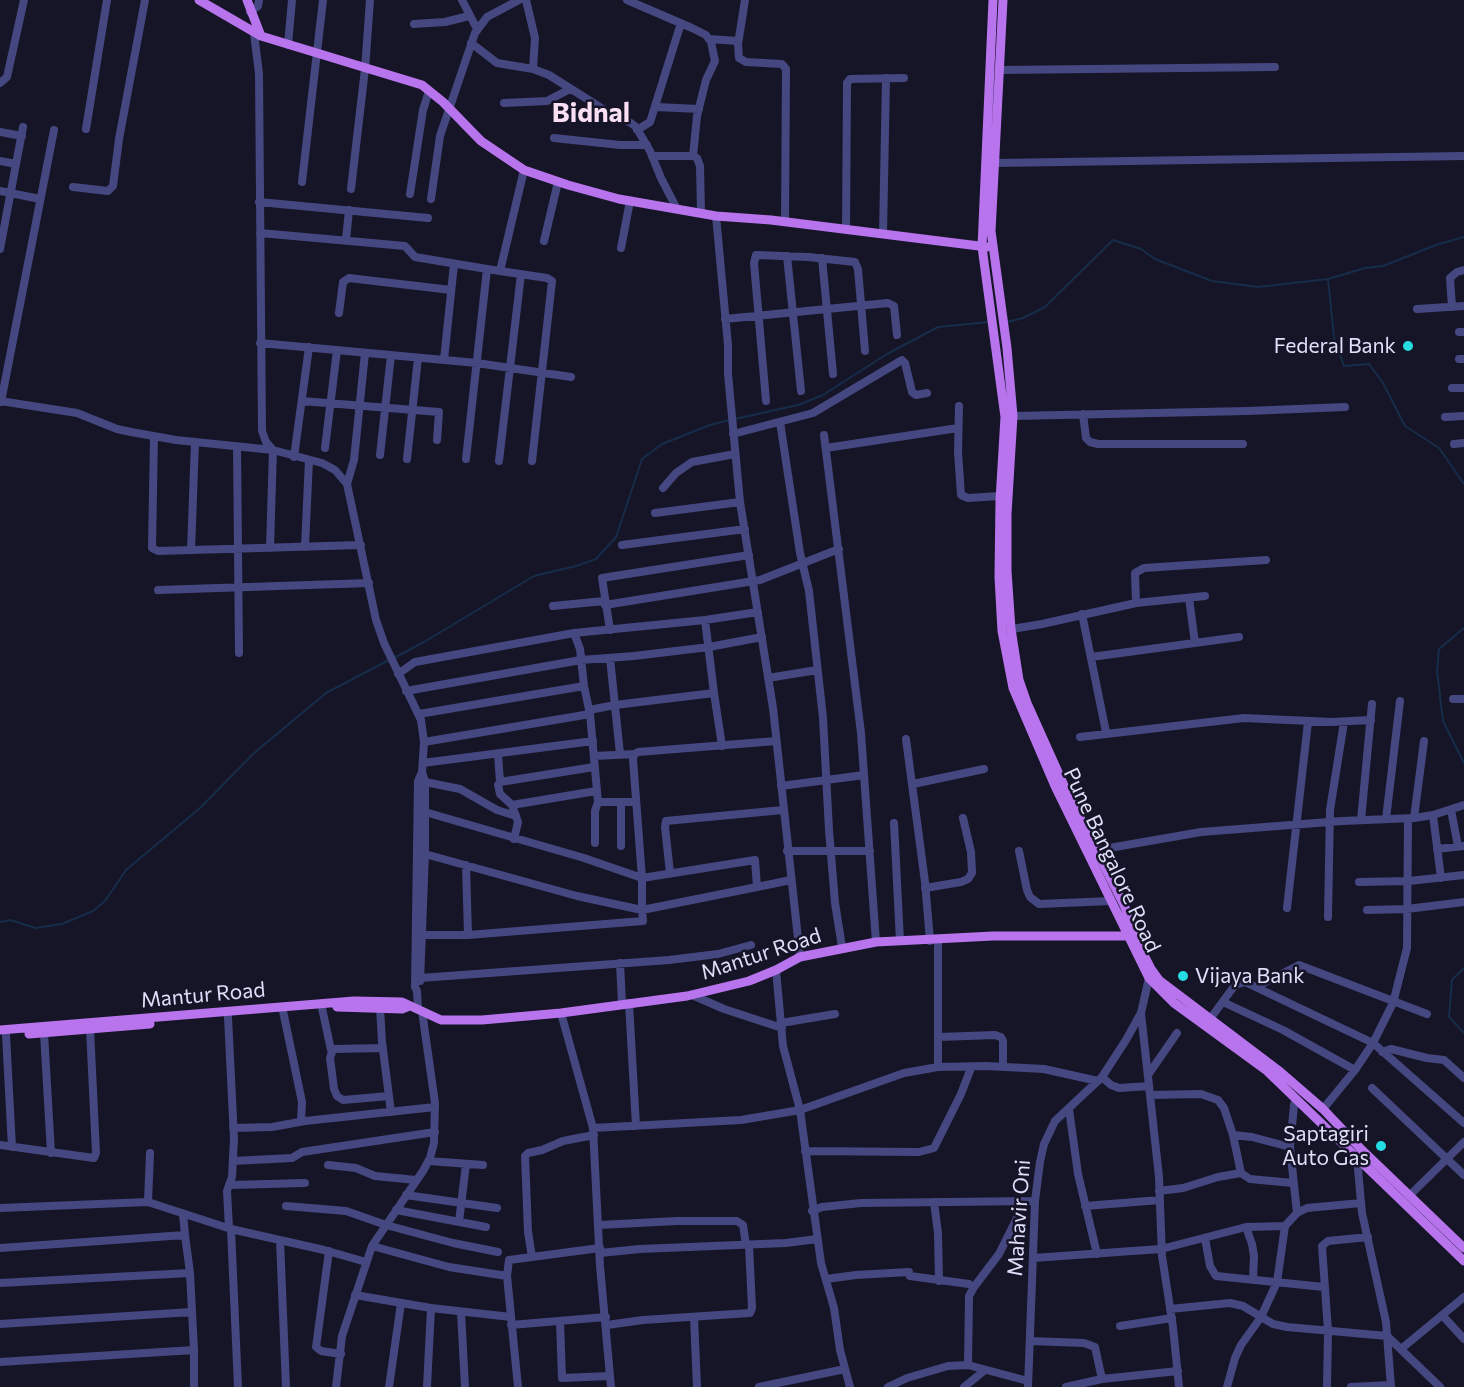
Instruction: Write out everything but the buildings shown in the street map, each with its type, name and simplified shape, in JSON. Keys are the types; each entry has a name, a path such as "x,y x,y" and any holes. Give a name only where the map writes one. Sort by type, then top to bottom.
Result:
{"main road":[{"path":"199,0 258,35 422,85 481,141 524,170 558,182 630,201 716,216 785,222 992,248"},
{"path":"247,0 258,35"},
{"name":"Pune Bangalore Road","path":"993,0 982,247 1005,417 1006,478 1003,548"},
{"name":"Pune Bangalore Road","path":"1003,0 991,212 992,248 1005,334 1013,416 1006,478 1000,496 1007,630 1013,688 1092,851 1111,901 1149,978 1174,1003 1210,1019 1278,1070 1323,1109 1464,1248"},
{"name":"Pune Bangalore Road","path":"1092,851 1128,913 1142,951 1159,980 1192,1011 1266,1070 1464,1262"},
{"name":"Mantur Road","path":"2,1034 342,1001 402,1002 441,1020 482,1020 561,1013 692,995 749,981 800,957 876,942 993,936 1128,936"},
{"name":"Mantur Road","path":"2,1034 44,1033 322,1008 416,1008"}],"street":[{"path":"0,83 7,77 24,0"},
{"path":"86,129 107,0"},
{"path":"73,188 108,191 113,186 121,128 145,0"},
{"path":"250,12 258,6 259,0"},
{"path":"288,45 292,0"},
{"path":"302,182 323,0"},
{"path":"351,189 365,69 370,0"},
{"path":"462,0 477,29"},
{"path":"431,199 437,148 477,29 487,17 519,0"},
{"path":"526,0 535,38 532,69"},
{"path":"627,0 706,35 714,48 715,61 706,80 699,109 693,156"},
{"path":"746,0 738,41 738,52 742,60 778,63 786,69 785,222"},
{"path":"414,24 445,22 469,16"},
{"path":"637,130 650,122 681,23"},
{"path":"258,35 262,431 266,442 273,450 270,548"},
{"path":"709,39 738,41"},
{"path":"471,43 497,63 532,69 549,75 606,111 631,123 647,145 677,209"},
{"path":"999,70 1275,67"},
{"path":"883,234 886,78"},
{"path":"846,230 847,83 850,79 904,78"},
{"path":"504,103 547,101 570,89"},
{"path":"410,194 423,110 429,91"},
{"path":"656,106 699,109"},
{"path":"54,130 3,370 0,401 77,413 117,429 154,436 273,450 322,463 335,470 347,484 384,643 419,714 424,742 422,772 418,781 415,987 417,991"},
{"path":"0,132 23,131 11,193 2,224 0,249"},
{"path":"554,138 620,145 647,145"},
{"path":"652,156 693,156 699,161 701,213"},
{"path":"994,163 1464,156"},
{"path":"0,161 16,164"},
{"path":"500,271 524,170"},
{"path":"544,241 558,182"},
{"path":"0,191 40,199"},
{"path":"621,248 630,201"},
{"path":"259,202 428,218"},
{"path":"346,240 349,210"},
{"path":"716,216 740,502 768,678 800,957"},
{"path":"260,233 405,246 415,257 547,278 552,281 532,461"},
{"path":"766,401 755,256 759,254 855,262 858,269 865,351"},
{"path":"787,256 801,391"},
{"path":"822,258 833,374"},
{"path":"444,360 454,264"},
{"path":"466,459 487,269"},
{"path":"1452,307 1450,278 1464,270"},
{"path":"499,461 522,274"},
{"path":"339,313 343,282 349,278 451,290"},
{"path":"725,319 891,304 895,310 897,335"},
{"path":"1417,309 1464,306"},
{"path":"260,343 477,363 571,377"},
{"path":"294,457 309,348"},
{"path":"325,448 337,350"},
{"path":"347,484 354,460 365,353"},
{"path":"380,455 391,355"},
{"path":"407,459 418,358"},
{"path":"733,430 780,422 813,413 902,360 905,363 912,392 916,395 927,393"},
{"path":"1452,388 1464,388"},
{"path":"302,401 439,412 437,440"},
{"path":"959,406 957,428 961,495 968,498 1000,496"},
{"path":"1013,416 1248,411 1344,406"},
{"path":"1083,414 1086,438 1098,444 1243,444"},
{"path":"1445,417 1464,416"},
{"path":"780,422 802,564 809,591 823,718 835,903 842,947"},
{"path":"826,448 957,428"},
{"path":"825,435 861,733 876,942"},
{"path":"154,436 152,548 158,551 361,545"},
{"path":"191,550 195,442"},
{"path":"1454,444 1464,443"},
{"path":"237,447 239,653"},
{"path":"663,488 676,473 692,462 735,454"},
{"path":"305,547 309,460"},
{"path":"655,513 740,502"},
{"path":"622,545 745,529"},
{"path":"553,606 605,603 754,581 839,549"},
{"path":"610,630 601,580 604,577 749,555"},
{"path":"1136,603 1135,573 1144,568 1266,560"},
{"path":"158,590 369,583"},
{"path":"1007,630 1136,603 1205,596"},
{"path":"1189,598 1195,643"},
{"path":"397,673 416,662 574,633 705,620 758,612"},
{"path":"1082,614 1106,732"},
{"path":"705,620 722,746"},
{"path":"574,633 580,649 593,741 598,802 595,811 595,843"},
{"path":"406,691 581,660 709,647 762,637"},
{"path":"1091,657 1239,637"},
{"path":"610,658 621,754"},
{"path":"768,678 818,670"},
{"path":"419,714 584,686"},
{"path":"424,742 589,712 615,705 714,693"},
{"path":"1453,699 1464,699"},
{"path":"1386,819 1400,700"},
{"path":"1361,820 1372,704"},
{"path":"1080,736 1244,718 1308,722 1371,720"},
{"path":"1287,908 1308,722"},
{"path":"1328,917 1329,822 1344,722"},
{"path":"906,739 934,940 939,1038 938,1067"},
{"path":"423,763 593,741"},
{"path":"594,756 776,741"},
{"path":"1323,1109 1355,1070 1373,1043 1393,1003 1407,948 1411,819 1424,741"},
{"path":"498,754 500,794 512,805 518,822 514,838"},
{"path":"423,935 468,935 643,921 635,754"},
{"path":"500,782 594,767"},
{"path":"913,784 984,770"},
{"path":"336,1387 342,1336 372,1246 429,1161 435,1132 435,1107 416,1008 423,935 425,782 422,772"},
{"path":"781,786 864,775"},
{"path":"425,782 460,789 497,810 516,816"},
{"path":"512,805 596,791"},
{"path":"598,802 636,802"},
{"path":"621,802 621,846"},
{"path":"1092,851 1201,832 1361,820 1411,819 1464,805"},
{"path":"670,873 666,820 783,810"},
{"path":"1437,849 1461,846 1451,810"},
{"path":"425,812 584,858 642,878 755,860 757,887"},
{"path":"1433,815 1441,878"},
{"path":"925,888 961,882 968,879 972,873 971,852 963,818"},
{"path":"894,823 900,941"},
{"path":"787,851 870,851"},
{"path":"1019,851 1027,890 1030,897 1039,904 1111,901"},
{"path":"425,854 577,896 642,910 790,880"},
{"path":"466,865 468,935"},
{"path":"1359,882 1409,881 1464,875"},
{"path":"1367,910 1407,909 1464,902"},
{"path":"420,978 718,954 751,945"},
{"path":"620,963 626,1003 636,1126"},
{"path":"1256,987 1299,964 1393,1003 1426,1014"},
{"path":"776,970 783,1046 800,1110 817,1239 834,1308 840,1350 849,1387"},
{"name":"Mahavir Oni","path":"1028,1384 1035,1201 1044,1144 1055,1121 1100,1079 1141,1013 1149,978"},
{"path":"1210,1019 1235,985 1245,982 1373,1043 1464,1122"},
{"path":"692,995 724,1009 782,1025 835,1014"},
{"path":"1223,1002 1283,1030 1355,1070"},
{"path":"322,1008 331,1050 334,1089 340,1099 389,1096"},
{"path":"381,1008 383,1048 391,1112"},
{"path":"283,1011 302,1102 301,1121"},
{"path":"561,1013 593,1131 611,1387"},
{"path":"1141,1013 1160,1200 1161,1249 1179,1387"},
{"path":"228,1017 233,1161 232,1177 227,1191 238,1387"},
{"path":"0,1145 91,1159 96,1155 90,1029"},
{"path":"44,1033 51,1153"},
{"path":"2,1034 12,1147"},
{"path":"1148,1075 1177,1034"},
{"path":"939,1038 984,1035 1001,1037 1004,1067"},
{"path":"331,1050 336,1048 383,1048"},
{"path":"1383,1052 1391,1049 1444,1060 1464,1078"},
{"path":"532,1257 528,1232 525,1156 528,1152 542,1150 593,1131 741,1120 800,1110 904,1073 938,1067 1044,1069 1100,1079 1119,1088 1211,1096 1218,1100 1224,1108 1233,1135 1241,1173"},
{"path":"806,1151 918,1152 934,1148 961,1094 971,1068"},
{"path":"1372,1088 1464,1175"},
{"path":"1296,1099 1290,1147 1297,1213"},
{"path":"233,1128 272,1126 435,1107"},
{"path":"1069,1108 1078,1174 1097,1254"},
{"path":"233,1161 292,1158 302,1152 435,1132"},
{"path":"1233,1135 1252,1137 1290,1147"},
{"path":"1409,1196 1464,1142"},
{"path":"148,1202 150,1153"},
{"path":"1352,1387 1391,1386 1386,1322 1361,1203 1358,1158"},
{"path":"429,1161 483,1165"},
{"path":"459,1222 466,1164"},
{"path":"328,1165 356,1168 375,1176 416,1180"},
{"path":"1159,1191 1183,1188 1218,1177 1241,1173 1250,1179 1293,1183"},
{"path":"229,1185 305,1183"},
{"path":"406,1195 497,1208"},
{"path":"1085,1206 1160,1200"},
{"path":"968,1365 969,1296 999,1254 1023,1201"},
{"path":"813,1211 822,1207 861,1203 1035,1201"},
{"path":"0,1208 148,1202 230,1228 366,1262"},
{"path":"934,1202 938,1233 939,1281"},
{"path":"1227,1387 1234,1358 1261,1317 1277,1282 1285,1226 1297,1213 1307,1208 1361,1203"},
{"path":"286,1206 346,1211 386,1225 498,1252"},
{"path":"396,1210 486,1227"},
{"path":"183,1214 190,1273 194,1387"},
{"path":"355,1295 511,1321 643,1320 742,1314 752,1311 748,1245 743,1225 737,1221 598,1225"},
{"path":"1033,1258 1161,1249 1245,1227 1285,1226"},
{"path":"1245,1227 1254,1256 1253,1280"},
{"path":"0,1248 185,1235"},
{"path":"1326,1387 1328,1331 1321,1253 1324,1242 1368,1237"},
{"path":"1205,1238 1210,1266 1216,1276 1324,1287"},
{"path":"518,1387 507,1276 509,1260 600,1251 786,1243 817,1239"},
{"path":"280,1240 286,1387"},
{"path":"372,1246 449,1267 507,1276"},
{"path":"329,1251 316,1347 321,1351 340,1354"},
{"path":"0,1283 190,1273"},
{"path":"826,1280 856,1275 910,1274 939,1281 969,1284"},
{"path":"1401,1349 1464,1297"},
{"path":"388,1387 400,1303"},
{"path":"1120,1326 1230,1303 1244,1306 1273,1324 1287,1327 1387,1336 1440,1387"},
{"path":"427,1387 431,1308"},
{"path":"0,1324 192,1312"},
{"path":"461,1312 465,1387"},
{"path":"1442,1315 1464,1339"},
{"path":"694,1317 697,1387"},
{"path":"560,1321 562,1378 610,1376"},
{"path":"1030,1341 1091,1345 1097,1351 1102,1379"},
{"path":"0,1362 194,1350"},
{"path":"888,1387 908,1378 948,1366 968,1365 1028,1384"},
{"path":"759,1387 845,1369"},
{"path":"964,1387 985,1370"},
{"path":"1066,1387 1102,1379 1178,1371"}],"waterway":[{"path":"1464,237 1436,245 1383,266 1365,268 1328,279 1334,337 1344,366 1369,364 1383,383 1405,426 1439,448 1464,484"},
{"path":"1007,322 1023,318 1045,307 1113,240 1141,249 1155,259 1212,281 1258,287 1328,279"},
{"path":"735,419 798,405 823,395 887,354 938,327 989,322"},
{"path":"394,658 534,576 596,559 616,537 642,459 662,444 710,425 730,420"},
{"path":"1464,628 1439,649 1437,671 1443,721 1464,763"},
{"path":"0,922 10,920 36,928 62,924 93,911 105,901 126,870 200,808 253,754 326,693 389,660"},
{"path":"1464,968 1452,980 1449,1017 1464,1033"}],"place":[{"name":"Federal Bank","path":"1408,346"},
{"name":"Vijaya Bank","path":"1183,976"},
{"name":"Saptagiri Auto Gas","path":"1381,1146"}],"district":[{"name":"Bidnal","path":"591,113"}]}
